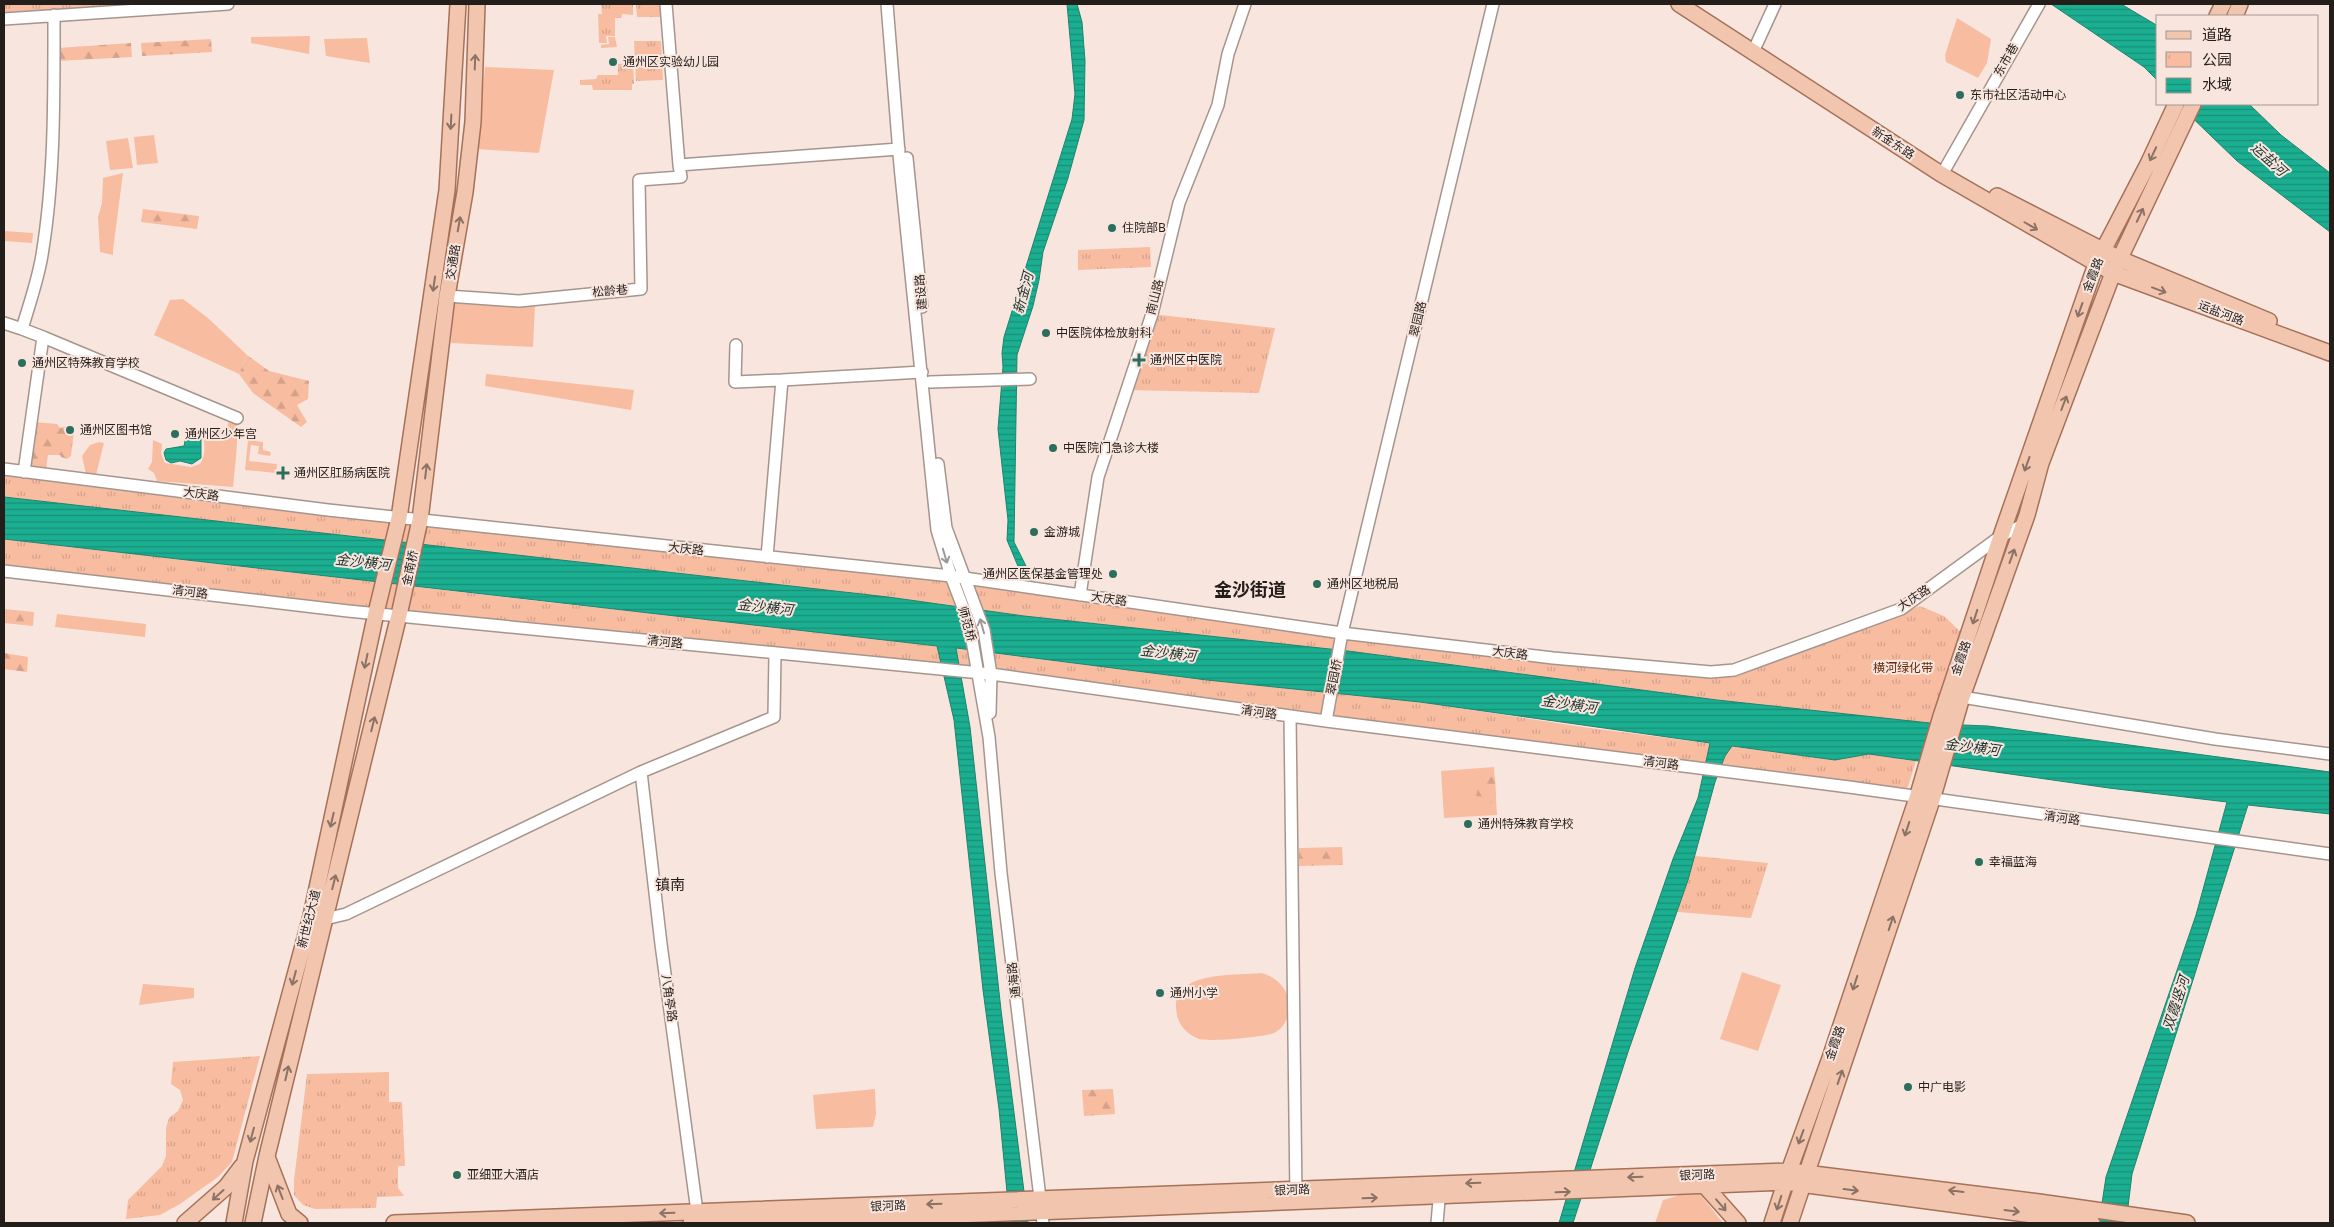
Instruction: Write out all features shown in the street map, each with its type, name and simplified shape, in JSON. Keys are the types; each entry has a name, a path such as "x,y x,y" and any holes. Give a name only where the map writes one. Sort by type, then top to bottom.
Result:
{"main road":[{"name":"交通路","path":"399,518 448,190 458,4"},
{"name":"交通路","path":"420,520 448,296 465,192 473,122 477,4"},
{"name":"新金东路","path":"1679,4 1755,49 1945,169 2120,259"},
{"name":"新金东路","path":"1691,4 1941,174 2113,273"},
{"path":"2217,15 2223,4"},
{"name":"金霞路","path":"1948,717 1962,697 2023,525 2041,463 2113,273 2193,105"},
{"name":"金霞路","path":"1790,1223 1934,768 2001,536 2096,264 2175,107"},
{"name":"运盐河路","path":"2120,259 2281,326 2330,342"},
{"name":"运盐河路","path":"2113,273 2330,353"},
{"name":"金南桥","path":"376,613 399,518"},
{"name":"金南桥","path":"400,615 420,520"},
{"name":"新世纪大道","path":"253,1223 318,917 376,613"},
{"name":"新世纪大道","path":"234,1223 245,1161 318,917 400,615"},
{"name":"金霞路","path":"1772,1223 1924,799"},
{"path":"267,1156 289,1214 300,1223"},
{"path":"185,1223 226,1187 245,1161"},
{"name":"银河路","path":"1440,1190 1705,1186 1787,1177"},
{"name":"银河路","path":"394,1223 1042,1212 1296,1195 1787,1177 1805,1178 2044,1214 2091,1219 2146,1218 2187,1223"},
{"path":"1705,1186 1738,1223"}],"street":[{"path":"4,19 228,4"},
{"path":"666,4 679,165 898,150"},
{"name":"建设路","path":"887,4 898,150 937,530 951,576"},
{"name":"建设路","path":"894,4 930,382 946,528 964,578"},
{"name":"南山路","path":"1080,595 1098,477 1152,314 1179,203 1218,105 1228,54 1245,4"},
{"name":"翠园路","path":"1342,633 1493,4"},
{"path":"1755,49 1776,4"},
{"name":"东市巷","path":"1945,169 2038,4"},
{"path":"22,329 42,257 51,180 54,101 54,15"},
{"name":"松龄巷","path":"448,296 519,301 641,289 639,180 681,177 679,165"},
{"path":"4,323 44,337 237,418"},
{"path":"24,472 44,337"},
{"path":"736,345 735,382 922,372"},
{"path":"930,382 1025,379"},
{"path":"767,557 782,380"},
{"name":"大庆路","path":"4,469 399,518 951,576 1342,633 1553,658 1711,672 1734,670 1901,609 2001,536 2023,525"},
{"name":"清河路","path":"4,571 376,613 978,672 1326,721 1848,787 2330,854"},
{"name":"师范桥","path":"951,576 969,623 978,672"},
{"name":"师范桥","path":"964,578 984,630 991,674"},
{"name":"翠园桥","path":"1326,721 1342,633"},
{"path":"318,917 354,910 641,772 774,717 776,652"},
{"name":"通海路","path":"978,672 989,737 1001,873 1042,1212"},
{"name":"通海路","path":"989,737 991,674"},
{"path":"1962,697 2215,739 2330,754"},
{"path":"1290,716 1296,1195"},
{"name":"八角亭路","path":"641,772 696,1219"},
{"path":"1437,1223 1440,1190"}],"green space":[{"path":"4,4 188,4 4,16"},
{"path":"601,4 633,4 633,15 622,14 621,18 615,18 615,36 606,36 607,43 599,43 598,14 602,14"},
{"path":"636,4 662,4 663,17 637,17"},
{"path":"1957,18 1991,39 1987,63 1978,78 1946,62 1945,55"},
{"path":"310,36 309,54 251,43 251,37"},
{"path":"608,37 615,37 617,47 601,48 601,45 609,44"},
{"path":"367,38 370,63 326,56 324,39"},
{"path":"211,39 212,52 142,56 141,43"},
{"path":"634,41 661,41 663,80 636,81"},
{"path":"131,43 132,57 59,61 58,48"},
{"path":"633,63 634,84 632,84 632,90 593,90 592,85 580,85 580,80 596,79 598,75 618,75 618,64"},
{"path":"485,67 554,70 539,153 476,149"},
{"path":"154,135 158,163 137,165 134,137"},
{"path":"128,138 133,168 110,170 106,141"},
{"path":"123,173 113,255 100,252 98,217 102,203 103,178"},
{"path":"143,209 199,216 197,229 141,222"},
{"path":"4,231 33,233 32,243 4,241"},
{"path":"1150,247 1151,267 1078,270 1078,250"},
{"path":"183,299 208,318 247,355 239,374 154,335 170,300"},
{"path":"453,301 535,305 533,347 451,343"},
{"path":"1152,314 1275,328 1259,393 1126,390"},
{"path":"247,355 269,371 309,381 308,399 297,405 307,422 301,427 253,393 239,374"},
{"path":"486,374 634,390 631,410 485,386"},
{"path":"232,421 237,425 233,487 157,481 154,473 148,469 152,462 153,440 162,444 161,454 165,463 191,467 200,464 203,457 205,446 203,434 214,430 227,430 228,423"},
{"path":"33,422 57,424 60,428 67,426 74,431 71,456 67,459 60,455 48,455 46,469 27,467"},
{"path":"248,440 263,442 263,450 271,452 270,456 258,454 259,446 251,445 249,461 277,464 276,473 245,470"},
{"path":"99,442 104,443 96,475 86,474 82,456 90,445"},
{"name":"横河绿化带","path":"4,472 951,576 1342,633 1735,673 1920,606 1944,616 1968,639 1939,724 1717,700 1348,651 1024,616 888,597 4,497"},
{"path":"4,539 572,605 767,625 1207,680 1420,702 1583,727 1835,760 1869,754 1916,761 1905,796 991,674 348,611 4,565"},
{"path":"4,609 34,612 33,626 4,623"},
{"path":"57,614 146,624 145,637 55,627"},
{"path":"4,653 28,657 27,672 4,669"},
{"path":"1494,767 1497,815 1444,818 1441,771"},
{"path":"1483,775 1495,777 1496,799 1485,807 1481,806 1476,796 1478,789 1474,783 1478,777"},
{"path":"1342,847 1343,865 1299,866 1299,848"},
{"path":"1685,855 1768,863 1751,918 1666,911"},
{"path":"1742,972 1781,985 1758,1051 1720,1039"},
{"path":"1261,973 1278,981 1285,991 1289,1002 1288,1016 1283,1026 1277,1031 1269,1035 1204,1040 1191,1035 1182,1026 1177,1015 1177,1000 1182,990 1192,983 1205,978"},
{"path":"143,984 194,988 194,998 139,1005"},
{"path":"260,1056 232,1162 218,1177 180,1204 160,1215 126,1219 128,1200 162,1166 166,1156 166,1128 169,1118 178,1111 183,1100 180,1090 171,1084 173,1062"},
{"path":"389,1072 389,1102 402,1102 405,1166 398,1166 398,1188 404,1196 377,1197 376,1208 315,1209 303,1205 294,1195 294,1180 307,1074"},
{"path":"875,1089 876,1114 873,1127 816,1129 813,1095"},
{"path":"1113,1089 1115,1114 1084,1116 1082,1090"},
{"path":"1686,1193 1700,1194 1723,1223 1655,1223 1663,1200"}],"water":[{"name":"新金河","path":"1067,4 1077,4 1082,22 1085,61 1084,120 1068,178 1043,252 1033,306 1017,355 1014,542 1035,584 1025,583 1007,540 1008,520 998,429 1003,367 1002,353 1004,337 1072,119 1075,94"},
{"path":"2051,4 2121,4 2156,25 2156,79 2144,67"},
{"name":"运盐河","path":"2179,105 2250,105 2281,135 2330,173 2330,232 2237,161"},
{"path":"189,432 199,433 201,436 201,458 192,464 180,461 171,463 166,460 164,453 166,449 184,446"},
{"path":"4,497 888,597 1024,616 1348,651 1717,700 1939,724 1988,726 2330,772 2330,814 2248,805 2132,1174 2126,1223 2099,1223 2106,1177 2196,915 2227,802 2109,788 1869,754 1835,760 1732,746 1725,756 1715,782 1688,880 1628,1052 1573,1223 1559,1223 1635,968 1673,859 1698,798 1710,743 1420,702 1207,680 956,648 970,727 1001,1010 1028,1223 1010,1223 999,1109 983,990 954,720 937,646 4,539"}],"place":[{"name":"通州区实验幼儿园","path":"613,62"},
{"name":"东市社区活动中心","path":"1960,95"},
{"name":"住院部B","path":"1112,228"},
{"name":"中医院体检放射科","path":"1046,333"},
{"name":"通州区中医院","path":"1139,360"},
{"name":"通州区特殊教育学校","path":"22,363"},
{"name":"通州区图书馆","path":"70,430"},
{"name":"通州区少年宫","path":"175,434"},
{"name":"中医院门急诊大楼","path":"1053,448"},
{"name":"通州区肛肠病医院","path":"283,473"},
{"name":"金游城","path":"1034,532"},
{"name":"通州区医保基金管理处","path":"1113,574"},
{"name":"通州区地税局","path":"1317,584"},
{"name":"通州特殊教育学校","path":"1468,824"},
{"name":"幸福蓝海","path":"1979,862"},
{"name":"通州小学","path":"1160,993"},
{"name":"中广电影","path":"1908,1087"},
{"name":"亚细亚大酒店","path":"457,1175"}],"district":[{"name":"金沙街道","path":"1250,590"},
{"name":"镇南","path":"670,885"}],"water label":[{"name":"金沙横河","path":"363,562"},
{"name":"金沙横河","path":"765,607"},
{"name":"金沙横河","path":"1168,653"},
{"name":"金沙横河","path":"1569,704"},
{"name":"金沙横河","path":"1972,747"},
{"name":"双霞竖河","path":"2176,1003"}]}
